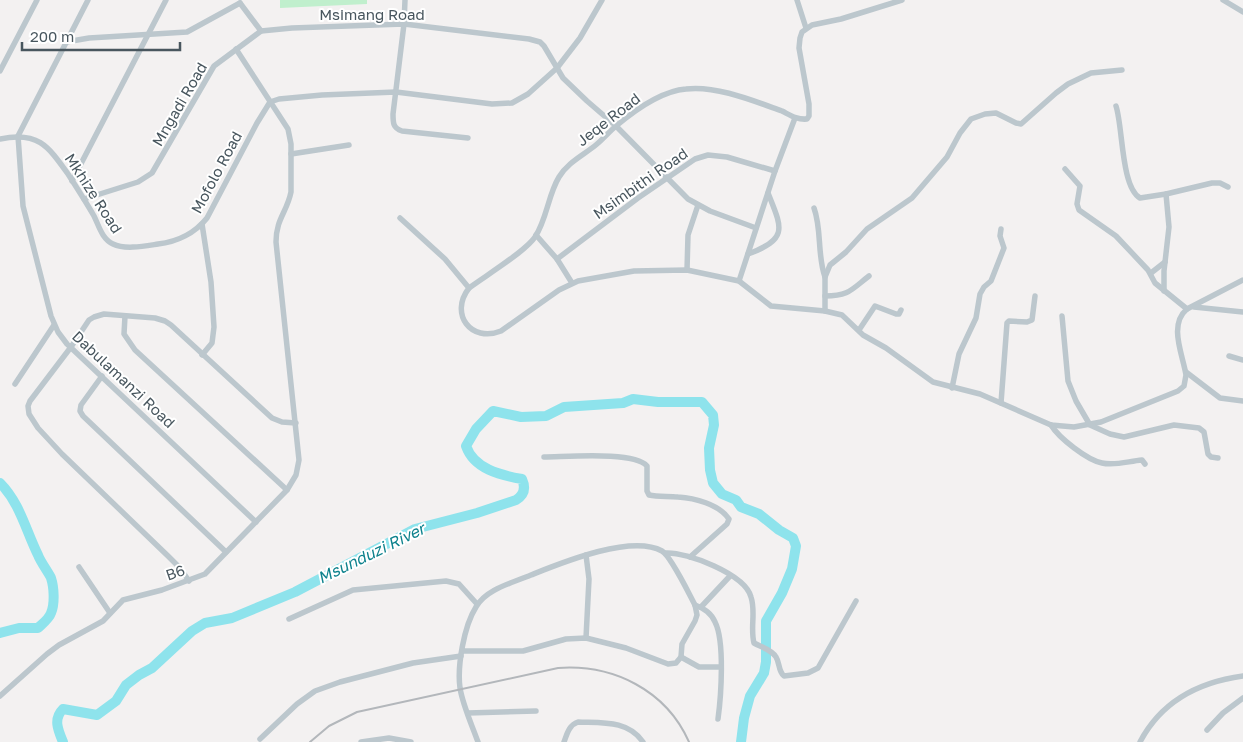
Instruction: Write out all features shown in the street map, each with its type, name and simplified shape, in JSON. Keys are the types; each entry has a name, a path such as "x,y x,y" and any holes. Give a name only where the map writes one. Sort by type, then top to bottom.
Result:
{"street":[{"path":"0,71 37,0"},
{"path":"0,140 18,136 88,0"},
{"path":"72,181 166,0"},
{"path":"405,0 393,121 397,129 468,138"},
{"path":"270,102 279,99 322,95 396,92 492,104 512,103 528,94 557,68 580,38 602,0"},
{"path":"797,0 806,28"},
{"path":"739,281 775,171 795,118 806,120 809,116 799,48 800,35 806,28 812,25 845,18 902,0"},
{"path":"1223,0 1243,12"},
{"path":"66,42 89,38 187,32 241,2 261,31"},
{"name":"Msimang Road","path":"261,31 404,24 471,31 536,41 548,51 567,81 616,126 688,199 710,211 756,228"},
{"name":"Mngadi Road","path":"84,199 144,180 152,173 207,75 214,66 261,31"},
{"name":"B6","path":"0,696 53,649 91,628 110,614 126,598 162,590 204,574 287,490 296,475 299,452 288,368 276,242 278,226 291,192 290,138 288,129 236,49"},
{"path":"825,278 830,265 844,254 863,233 907,202 921,188 946,158 960,132 970,119 996,113 1022,124 1056,92 1068,84 1091,73 1122,70"},
{"name":"Jeqe Road","path":"536,236 562,172 616,126 659,97 677,90 691,88 706,89 781,111 795,118"},
{"name":"Mofolo Road","path":"114,245 143,246 173,242 181,239 202,224 270,102"},
{"path":"1116,106 1121,130 1123,162 1135,195 1141,198 1212,183 1220,183 1228,187"},
{"name":"Mkhize Road","path":"18,136 38,142 50,149 84,199 103,234 114,245"},
{"name":"Dabulamanzi Road","path":"18,136 23,206 54,325 62,339 256,522"},
{"path":"291,154 349,144"},
{"name":"Msimbithi Road","path":"557,259 638,198 695,159 708,155 737,159 775,171"},
{"path":"1065,169 1079,184 1077,204 1079,210 1116,236 1151,273 1154,281 1164,291 1190,308 1243,312"},
{"path":"748,254 767,247 778,234 779,221 768,193"},
{"path":"1164,291 1169,227 1166,194"},
{"path":"687,270 688,235 698,205"},
{"path":"814,208 825,278 825,311"},
{"path":"400,218 445,259 469,288"},
{"path":"202,224 211,282 214,327 212,343 202,355"},
{"path":"952,388 959,354 976,318 980,294 990,281 1004,248 1000,236 1001,229"},
{"path":"572,283 557,259 536,236 525,247 469,288 460,310 463,321 479,332 496,333 512,325 538,304 572,283 592,277 629,271 687,270 739,281 771,306 825,311 842,315 859,330 927,379 940,385 980,394 1052,425 1067,427 1090,425 1112,418 1178,391 1184,386 1186,372 1178,326 1180,316 1190,308 1243,280"},
{"path":"1151,273 1165,262"},
{"path":"825,296 841,296 869,276"},
{"path":"1002,403 1007,323 1032,320 1034,296"},
{"path":"859,330 875,306 896,314 899,314 901,310"},
{"path":"188,581 168,556 62,454 38,428 29,414 28,406 30,401 89,320 104,314 155,318 165,321 272,418 282,422 296,423"},
{"path":"125,316 124,334 135,350 287,490"},
{"path":"1062,316 1068,381 1076,401 1090,425 1124,438 1174,425 1196,427 1204,432 1208,454 1211,457 1218,458"},
{"path":"15,384 54,325"},
{"path":"1229,356 1243,360"},
{"path":"1186,372 1220,398 1243,401"},
{"path":"102,376 81,405 80,411 83,416 226,552"},
{"path":"1052,425 1060,436 1096,461 1110,464 1142,460 1145,464"},
{"path":"544,457 590,456 632,458 643,462 647,466 648,494 685,498 709,505 722,512 728,518 728,522 690,557"},
{"path":"478,742 460,689 462,654 472,614 477,604 496,590 586,555 635,546 654,548 666,553 678,553 712,564 745,587 751,597 754,643 774,654 783,676 814,671 818,668 856,601"},
{"path":"666,553 698,606 708,612 718,628 721,687 718,719"},
{"path":"586,555 589,579 586,638"},
{"path":"79,567 110,614"},
{"path":"260,739 297,704 315,691 340,682 431,659 462,654 523,651 566,639 586,638 626,648 668,664 676,664 681,657 681,648 684,640 695,621 698,606 730,576"},
{"path":"289,619 353,590 446,581 459,584 477,604"},
{"path":"681,657 700,667 720,667"},
{"path":"1140,742 1147,728 1161,712 1190,691 1208,683 1243,676"},
{"path":"1207,730 1223,713 1243,698"},
{"path":"468,713 536,711"},
{"path":"564,742 570,728 578,722 624,726 635,733 643,742"},
{"path":"360,742 389,738 410,742"}],"green space":[{"path":"280,0 367,0 367,4 280,8"}],"waterway":[{"name":"Msunduzi River","path":"63,742 57,721 63,709 97,715 116,701 126,685 152,668 192,631 205,623 232,618 295,592 415,529 477,513 519,498 524,491 522,479 489,470 475,460 466,446 476,429 493,411 521,417 546,416 564,407 623,403 633,399 658,402 702,402 713,415 714,425 709,448 710,470 713,483 722,494 736,500 741,507 759,514 779,530 793,538 796,546 792,569 782,593 766,621 766,662 764,673 750,696 744,718 741,742"},
{"name":"Msunduzi River","path":"0,483 18,508 39,558 50,576 54,596 50,615 38,628 19,628 0,633"}],"railway":[{"path":"310,742 329,726 357,712 558,668 598,671 618,676 636,684 667,708 689,742"}]}
